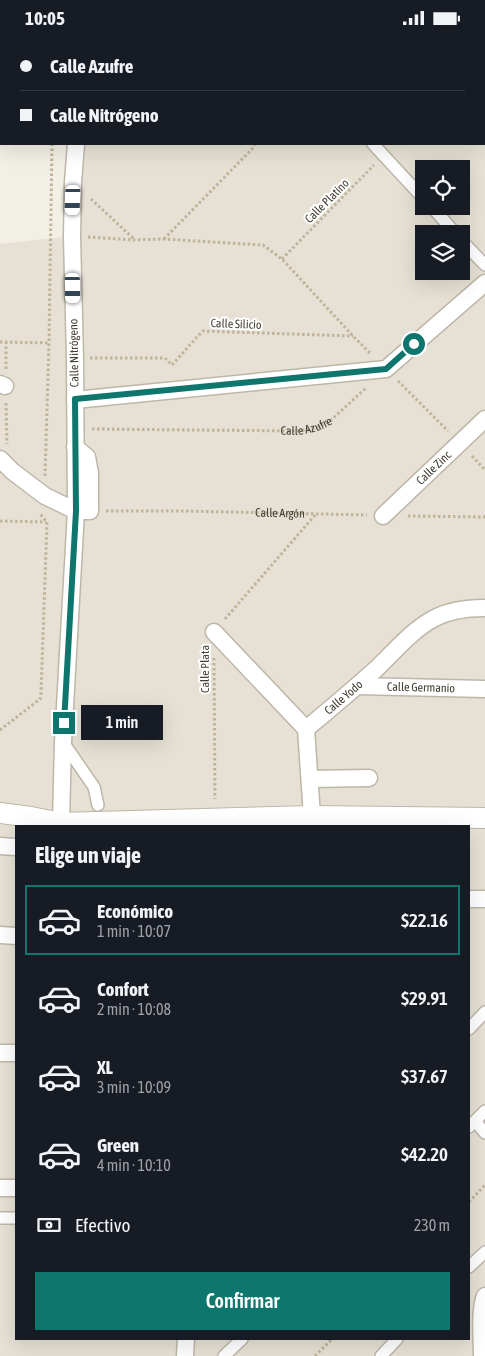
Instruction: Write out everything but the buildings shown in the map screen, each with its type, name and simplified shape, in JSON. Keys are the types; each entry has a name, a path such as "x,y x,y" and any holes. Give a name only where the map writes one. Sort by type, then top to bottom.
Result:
{"street":[{"name":"Calle Nitrógeno","path":"61,823 63,742 83,511 74,429 75,358 72,237 76,145"},
{"path":"374,145 415,189"},
{"path":"438,215 448,225"},
{"path":"470,249 485,265"},
{"path":"75,399 386,369 485,283"},
{"name":"Calle Zinc","path":"383,516 485,419"},
{"path":"0,459 12,471 45,496 83,511"},
{"name":"Calle Yodo","path":"306,729 432,619 449,612 471,608 485,608"},
{"path":"214,632 306,729 312,816"},
{"name":"Calle Germanio","path":"357,686 485,689"},
{"path":"63,742 94,787 98,805"},
{"path":"310,779 369,778"},
{"path":"0,813 61,823 184,823 312,816 485,817"},
{"path":"0,846 15,847"},
{"path":"470,899 485,899"},
{"path":"0,935 15,936"},
{"path":"470,1028 485,1012"},
{"path":"0,1053 15,1053"},
{"path":"485,1111 472,1124 485,1133"},
{"path":"0,1188 15,1188"},
{"path":"0,1218 15,1218"},
{"path":"470,1266 485,1251"},
{"path":"482,1356 482,1314 485,1296"},
{"path":"185,1356 186,1340"},
{"path":"224,1356 241,1340"},
{"path":"381,1356 396,1340"}],"path":[{"path":"45,496 52,145"},
{"path":"163,239 254,145"},
{"name":"Calle Platino","path":"282,259 384,155"},
{"path":"73,182 134,239"},
{"path":"72,237 163,239 263,245"},
{"name":"Calle Silicio","path":"75,358 165,358 172,365 203,331 353,336"},
{"path":"0,343 49,343"},
{"path":"6,343 3,385 7,447 12,471"},
{"name":"Calle Azufre","path":"74,429 300,431 317,427 330,421 386,369"},
{"name":"Calle Argón","path":"83,511 184,511 485,517"},
{"name":"Calle Plata","path":"215,803 214,632 316,514"},
{"path":"0,521 47,522 40,699 0,730"},
{"path":"470,1200 485,1185"},
{"path":"315,1356 331,1340"}],"shaded area":[{"path":"73,145 485,145 485,1356 0,1356 0,244 72,236"}],"route":[{"path":"64,723 76,511 75,399 386,369 414,344"}]}
